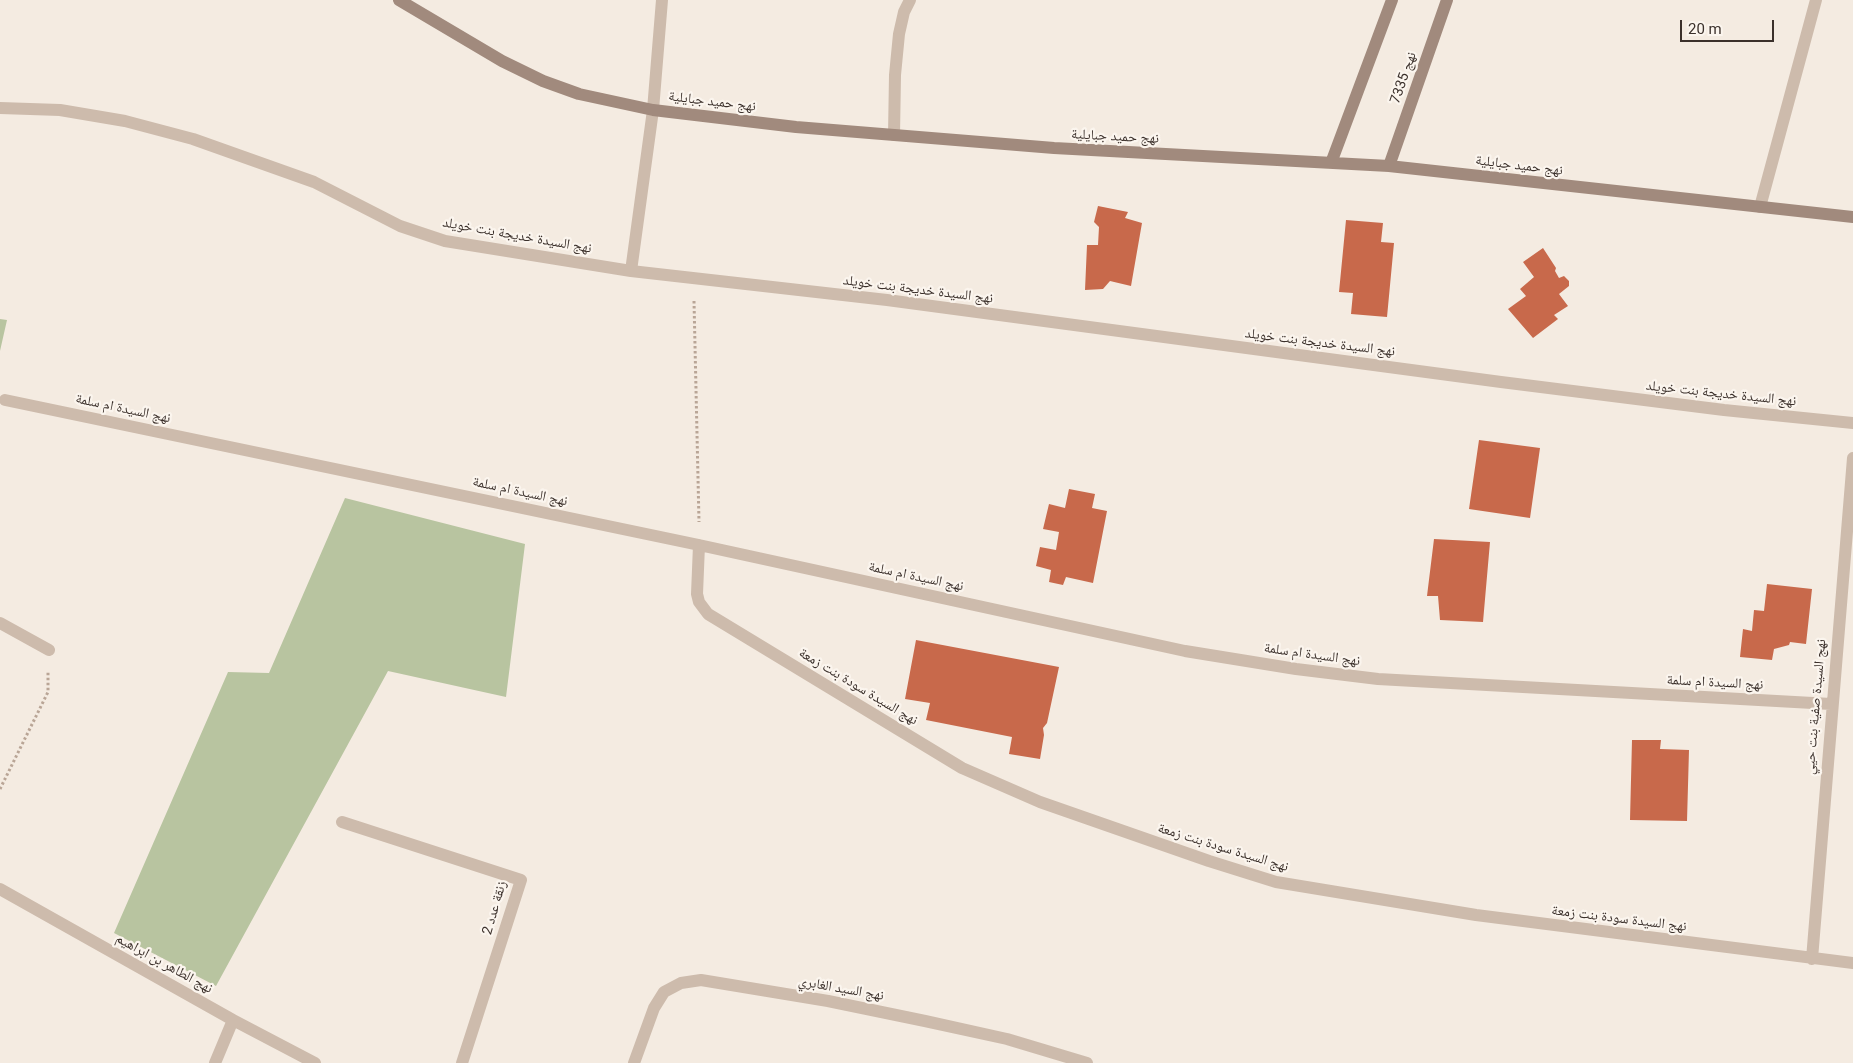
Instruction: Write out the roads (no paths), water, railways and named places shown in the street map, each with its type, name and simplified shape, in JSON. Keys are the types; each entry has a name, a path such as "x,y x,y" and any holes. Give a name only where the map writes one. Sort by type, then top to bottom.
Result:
{"street":[{"name":"نهج حميد جبايلية","path":"399,0 502,61 543,81 579,94 653,110 796,127 1054,148 1389,166 1853,217"},
{"path":"631,271 653,110 662,0"},
{"path":"894,135 895,75 899,34 904,12 910,0"},
{"path":"1331,163 1392,0"},
{"name":"نهج 7335","path":"1389,166 1447,0"},
{"path":"1760,207 1816,0"},
{"name":"نهج السيدة خديجة بنت خويلد","path":"0,108 60,110 125,121 193,139 249,157 314,182 400,226 444,241 631,271 886,300 1520,385 1724,410 1853,423"},
{"name":"نهج السيدة ام سلمة","path":"5,400 699,545 1185,651 1296,670 1378,679 1831,704"},
{"name":"نهج السيدة صفية بنت حيي","path":"1812,959 1831,704 1853,458"},
{"name":"نهج السيدة سودة بنت زمعة","path":"699,545 697,594 699,602 708,614 962,768 1040,802 1209,861 1276,882 1476,916 1853,963"},
{"path":"0,623 49,650"},
{"name":"زنقة عدد 2","path":"342,822 521,880 462,1063"},
{"name":"نهج الطاهر بن ابراهيم","path":"0,889 234,1020 315,1063"},
{"name":"نهج السيد الغابري","path":"634,1063 654,1008 664,992 681,983 701,980 828,1001 925,1020 1006,1039 1086,1063"},
{"path":"215,1063 234,1020"}]}
